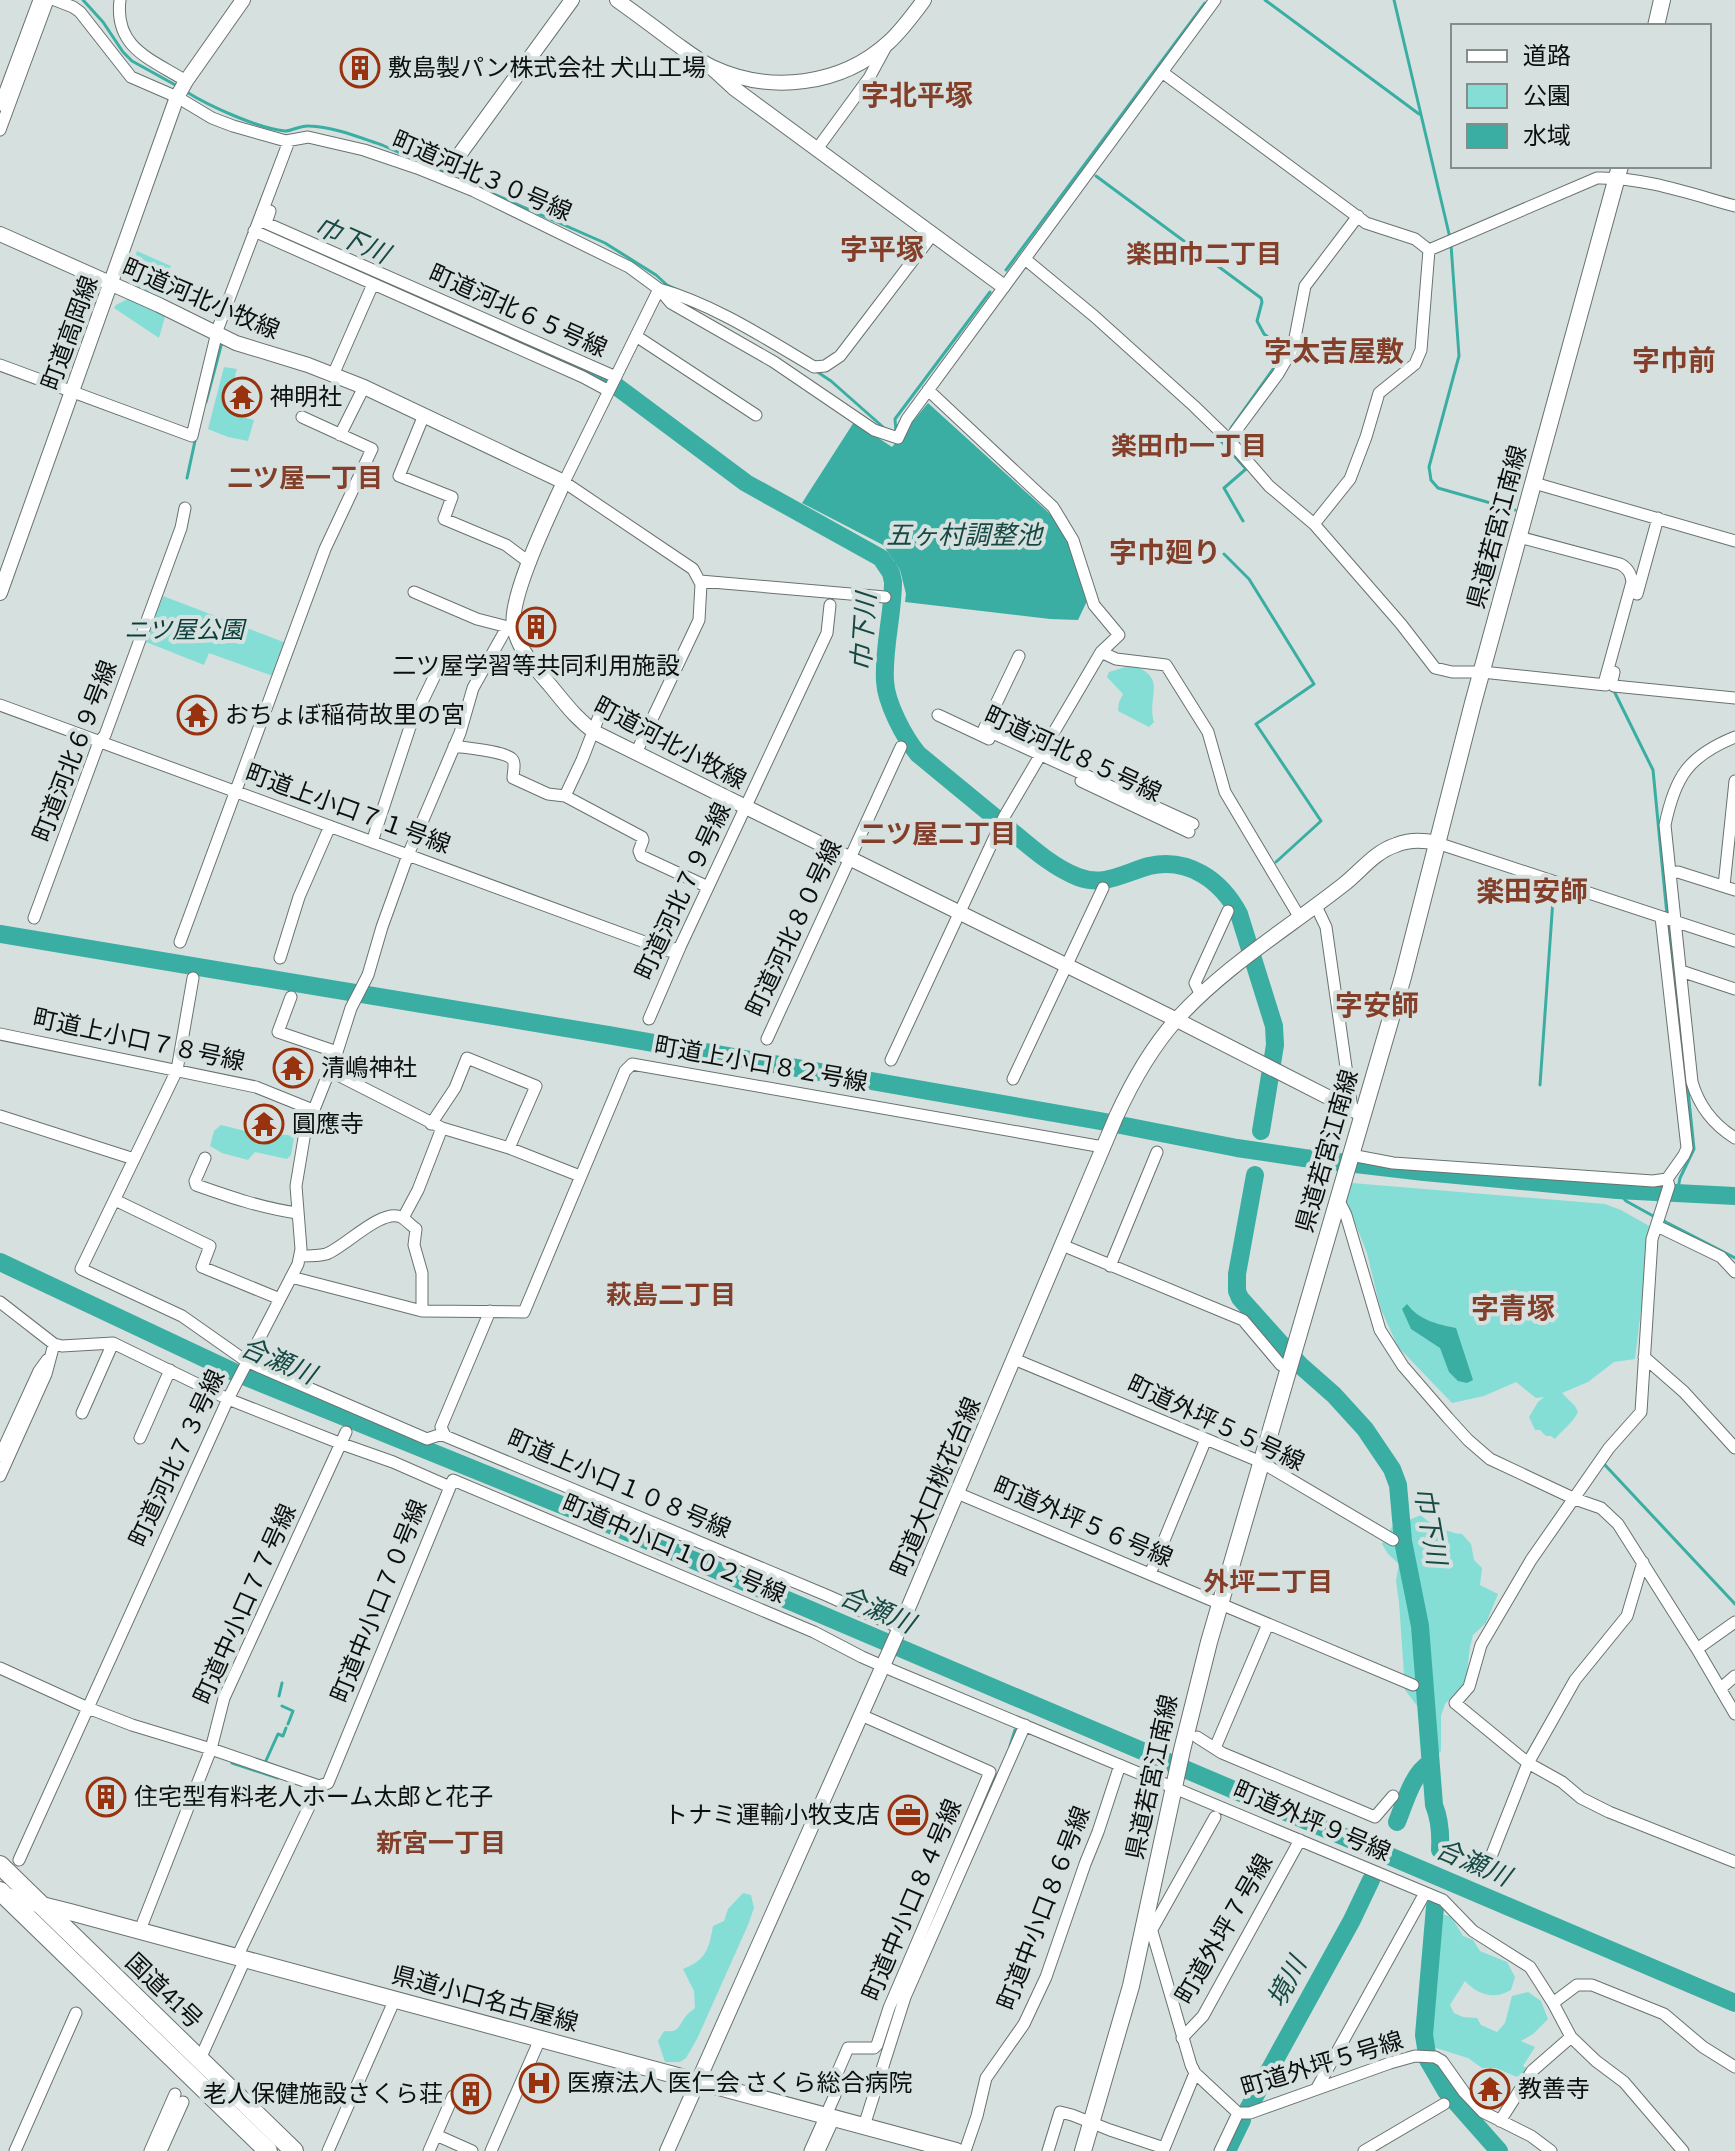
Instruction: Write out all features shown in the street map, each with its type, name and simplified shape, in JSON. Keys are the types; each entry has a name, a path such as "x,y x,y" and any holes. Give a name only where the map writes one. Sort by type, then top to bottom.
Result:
{"highway":[{"name":"国道41号","path":"0,1865 294,2151"},
{"name":"国道41号","path":"2,1894 268,2151"}],"main road":[{"path":"1656,24 1662,0"},
{"name":"県道若宮江南線","path":"1083,2151 1148,1928 1182,1750 1220,1603 1351,1155 1357,1112 1403,977 1618,172"},
{"name":"県道小口名古屋線","path":"2,1894 140,1930 240,1961 395,1999 956,2151"}],"street":[{"path":"0,105 39,0"},
{"path":"0,130 48,0"},
{"name":"町道河北３０号線","path":"55,0 80,12 131,77 182,88 212,118 233,126 293,140 308,137 364,150 474,191 629,267 659,289 671,303 774,362 874,430 898,438 907,419 928,390"},
{"path":"120,0 118,14 122,31 132,48 182,88"},
{"name":"町道高岡線","path":"0,593 182,88 243,0"},
{"path":"454,162 572,0"},
{"path":"617,0 1003,286"},
{"path":"711,67 761,82 803,82 830,76 874,55 900,31 924,0"},
{"path":"891,1060 1004,817 1101,652 1119,635 1094,605 1073,540 1053,507 928,390 1215,0"},
{"path":"817,149 869,78 889,42"},
{"path":"1162,72 1366,223 1415,239 1429,250"},
{"path":"0,372 192,436 217,334 293,140"},
{"name":"町道河北６５号線","path":"293,140 266,223 612,384"},
{"path":"1429,250 1597,178 1618,172 1735,206"},
{"path":"1229,440 1278,374 1293,348 1305,286 1358,216"},
{"path":"257,233 583,377 612,384"},
{"name":"町道河北小牧線","path":"0,234 236,343 364,387 564,482"},
{"path":"414,592 477,619 510,626 515,603 543,528 659,289 680,295 724,317 814,367 825,366 840,356 933,234"},
{"path":"1314,524 1350,479 1379,393 1415,364 1421,350 1429,250"},
{"path":"1025,259 1194,406 1269,486 1314,524 1435,668 1606,685 1632,582 1630,572 1620,564 1519,537"},
{"path":"333,375 373,284"},
{"path":"636,336 756,415"},
{"path":"0,365 193,444"},
{"path":"340,435 364,387"},
{"path":"424,415 399,476 452,497 444,519 506,545 530,563"},
{"path":"180,942 325,549 372,449 302,417"},
{"path":"564,482 693,569 700,585 699,620 636,753"},
{"path":"1534,483 1735,541"},
{"name":"町道河北６９号線","path":"38,918 181,528 185,508"},
{"path":"1658,518 1612,681 1614,686 1735,698"},
{"path":"700,585 885,597"},
{"name":"町道河北７９号線","path":"649,1019 827,633 830,605"},
{"name":"町道河北小牧線","path":"510,626 534,668 574,716 593,732 1357,1112"},
{"name":"町道河北７３号線","path":"19,1860 228,1399 300,1256 296,1186 305,1132 354,1002 365,984 408,855 454,746 473,688 510,626"},
{"path":"1101,652 1116,659 1166,665 1208,732 1225,792 1300,918"},
{"path":"977,733 1017,654 984,729 1038,758"},
{"path":"372,842 410,727 439,667"},
{"name":"町道上小口７１号線","path":"0,705 669,951 680,947"},
{"path":"565,796 601,711"},
{"name":"町道河北８５号線","path":"938,715 1191,828"},
{"path":"1735,737 1701,755 1686,769 1675,785 1665,825 1692,1082 1702,1106 1713,1121 1735,1138"},
{"path":"454,746 508,757 514,763 513,778 548,794 565,796 642,837 641,856 708,887"},
{"name":"町道河北８０号線","path":"767,1039 901,747"},
{"path":"1671,873 1678,872 1730,888 1735,781"},
{"path":"280,958 299,897 330,826"},
{"name":"町道大口桃花台線","path":"667,2151 899,1630 1116,1117 1145,1062 1201,995 1347,882 1373,858 1395,845 1418,840 1437,843"},
{"path":"1437,843 1735,941"},
{"path":"1013,1079 1103,888"},
{"path":"1316,906 1326,927 1357,1112"},
{"path":"1201,995 1195,983 1228,911"},
{"path":"1661,917 1687,1148 1668,1183 1652,1239 1641,1412 1609,1448 1531,1560 1481,1645 1469,1687 1455,1703 1528,1763 1562,1782 1581,1798 1735,1862"},
{"path":"1681,971 1735,989"},
{"path":"193,978 177,1070 115,1200 210,1246 202,1267 280,1299"},
{"path":"291,997 278,1032 337,1052"},
{"name":"町道上小口７８号線","path":"0,1034 256,1087 313,1110"},
{"path":"403,1218 418,1190 436,1126 467,1058 536,1086 509,1148"},
{"name":"町道上小口８２号線","path":"490,1311 524,1312 626,1070 634,1064 1106,1141"},
{"path":"330,1071 436,1126 509,1148 580,1176"},
{"path":"0,1116 134,1159"},
{"path":"1110,1266 1157,1152"},
{"path":"1351,1155 1393,1163 1668,1183"},
{"path":"205,1158 196,1185 242,1202 297,1213"},
{"path":"1338,1198 1346,1215 1380,1330 1403,1366 1468,1440 1490,1459 1601,1508 1618,1524 1735,1714"},
{"name":"町道上小口１０８号線","path":"115,1200 81,1269 182,1316 245,1363 427,1439 442,1434 826,1595 899,1630"},
{"path":"300,1256 328,1254 379,1221 391,1217 403,1218 416,1229 414,1245 422,1273 422,1311"},
{"path":"1657,1226 1721,1257 1735,1272"},
{"path":"1062,1245 1243,1320 1281,1365 1289,1367"},
{"path":"291,1277 422,1311 490,1311 441,1427 442,1434"},
{"path":"0,1302 52,1349"},
{"path":"82,1413 113,1343"},
{"name":"町道中小口７０号線","path":"52,1349 113,1343 228,1399 344,1438 450,1487 328,1783 319,1786 240,1961 200,2059"},
{"path":"0,1456 52,1349"},
{"path":"0,1476 46,1374 52,1349"},
{"path":"1644,1357 1684,1392 1735,1448"},
{"name":"町道外坪５５号線","path":"1014,1359 1261,1462 1393,1540"},
{"path":"140,1438 170,1370"},
{"name":"町道中小口７７号線","path":"140,1930 211,1749 224,1698 344,1438"},
{"path":"1152,1575 1208,1440"},
{"name":"町道中小口１０２号線","path":"450,1487 453,1480 884,1664"},
{"name":"町道外坪５６号線","path":"957,1493 1413,1685"},
{"path":"1485,1872 1528,1763 1575,1680 1627,1616 1643,1562"},
{"path":"1697,1649 1735,1622"},
{"path":"1215,1748 1268,1624"},
{"name":"町道外坪９号線","path":"884,1664 1443,1900 1473,1931 1530,1967 1571,2037 1624,2082 1683,2151"},
{"path":"0,1668 132,1725 319,1786"},
{"path":"1720,1689 1735,1676"},
{"name":"町道中小口８４号線","path":"810,2151 830,2117 835,2095 832,2085 848,2048 874,2048 877,2045 889,2008 990,1772 861,1715"},
{"path":"864,2126 905,1997 1025,1725"},
{"path":"1197,1737 1222,1753 1375,1817 1393,1796"},
{"name":"町道中小口８６号線","path":"965,2151 986,2078 1024,2024 1046,1977 1120,1765"},
{"path":"1148,1928 1215,1817"},
{"name":"町道外坪７号線","path":"1182,2038 1203,2016 1300,1840"},
{"path":"1317,2088 1425,1893"},
{"name":"町道外坪５号線","path":"1148,1928 1195,2073 1243,2114 1390,2063 1420,2056 1435,2057 1442,2061 1483,2112 1531,2136 1551,2151"},
{"path":"1553,2003 1577,1985 1592,1985 1664,2014 1703,2047 1735,2067"},
{"path":"328,2151 395,1999"},
{"path":"15,2151 76,2013"},
{"path":"1500,2121 1532,2071 1571,2037"},
{"path":"491,2151 540,2039"},
{"path":"1048,2151 1060,2112 1163,2150 1195,2073"},
{"path":"429,2151 453,2096"},
{"path":"150,2151 179,2098 161,2151"},
{"path":"1364,2151 1444,2104"},
{"path":"1220,2151 1243,2114"},
{"path":"819,2151 830,2117"},
{"path":"436,2135 472,2151"}],"green space":[{"path":"137,251 171,266 161,292 162,300 134,286 128,276"},
{"path":"131,297 166,313 159,338 114,308"},
{"path":"224,367 237,369 227,404 232,414 254,420 248,441 208,429"},
{"name":"ニツ屋公園","path":"163,596 286,643 273,676 209,653 204,665 146,642"},
{"path":"1132,665 1143,670 1153,682 1154,722 1149,727 1118,711 1123,694 1107,677 1109,672"},
{"path":"221,1125 245,1131 261,1141 270,1132 294,1137 291,1155 287,1159 255,1152 248,1160 222,1153 210,1146 214,1131"},
{"path":"1352,1183 1605,1204 1651,1227 1635,1359 1614,1362 1588,1382 1562,1393 1578,1412 1555,1439 1535,1430 1529,1417 1544,1397 1536,1398 1516,1382 1484,1396 1452,1403 1398,1347 1380,1307 1367,1253 1345,1198"},
{"path":"1421,1515 1440,1528 1462,1534 1471,1544 1474,1560 1482,1568 1480,1585 1498,1594 1486,1623 1473,1635 1466,1679 1445,1704 1441,1716 1441,1751 1425,1769 1418,1707 1405,1690 1396,1581 1399,1564 1382,1544 1392,1527"},
{"path":"743,1893 751,1895 754,1908 697,2039 686,2058 680,2062 665,2062 658,2041 664,2031 678,2028 695,2008 694,1991 683,1969 702,1958 713,1926 724,1921 728,1909"},
{"path":"1443,1915 1451,1916 1463,1936 1473,1940 1480,1951 1507,1962 1515,1977 1511,1990 1498,1995 1481,1993 1465,1981 1450,2005 1454,2013 1477,2018 1481,2025 1497,2032 1505,2023 1512,1996 1528,1992 1541,2001 1548,2019 1521,2041 1535,2047 1523,2066 1530,2070 1525,2075 1517,2077 1496,2068 1482,2068 1468,2058 1423,2044 1421,2000 1429,1921"}],"water":[{"name":"五ヶ村調整池","path":"928,403 1064,529 1088,599 1078,620 905,602 900,570 883,545 802,503 854,422 892,447"},
{"path":"1407,1304 1423,1318 1456,1328 1473,1380 1467,1383 1458,1381 1449,1372 1440,1348 1411,1329 1402,1309"}],"waterway":[{"path":"83,0 132,61 179,87"},
{"path":"1265,0 1419,114"},
{"path":"1394,0 1450,238"},
{"path":"1006,270 1205,3"},
{"path":"185,91 261,126 285,131 306,126 318,127 382,145 605,243 678,290"},
{"path":"1096,176 1261,298 1257,321 1264,334 1286,351 1231,428"},
{"name":"巾下川","path":"261,228 616,386 746,483 881,558 893,582 885,656 886,690 897,719 918,754 1039,854 1078,877 1087,880 1114,878 1149,866 1177,865 1190,868 1213,881 1232,902 1239,914 1274,1026 1275,1045 1261,1131"},
{"path":"1451,245 1459,356 1429,467 1431,480 1438,488 1515,510"},
{"path":"896,432 895,419 990,292"},
{"path":"206,402 222,342"},
{"path":"816,371 883,427"},
{"path":"187,478 194,440"},
{"path":"1221,441 1246,469 1224,488 1243,521"},
{"path":"1224,554 1249,579 1314,684 1256,724 1321,821 1276,862"},
{"name":"巾下川","path":"893,582 895,563"},
{"path":"1613,689 1653,770 1667,915"},
{"path":"1540,1085 1554,885"},
{"path":"1668,922 1685,1070"},
{"path":"0,934 608,1035 1237,1148 1424,1172 1617,1190 1735,1196"},
{"path":"1677,1193 1680,1178 1694,1149 1687,1081"},
{"name":"巾下川","path":"1255,1175 1237,1274 1240,1298 1300,1365 1334,1395 1365,1429 1392,1469 1398,1485 1403,1541 1420,1626 1440,1850"},
{"path":"1617,1190 1626,1201 1655,1217"},
{"path":"1662,1220 1735,1258"},
{"name":"合瀬川","path":"0,1262 236,1373 606,1523 1735,2003"},
{"path":"1605,1465 1735,1604"},
{"path":"279,1696 282,1683"},
{"path":"282,1706 293,1711 288,1724"},
{"path":"264,1765 278,1734 283,1736 286,1728"},
{"path":"1010,1746 1015,1730"},
{"path":"232,1763 278,1778"},
{"name":"境川","path":"1397,1822 1414,1781 1430,1763"},
{"path":"949,1880 991,1789"},
{"name":"境川","path":"1248,2109 1371,1880"},
{"name":"巾下川","path":"1435,1907 1424,2035 1428,2060 1446,2091 1499,2151"},
{"name":"境川","path":"1227,2151 1242,2120"}],"place":[{"name":"敷島製パン株式会社 犬山工場","path":"360,68"},
{"name":"神明社","path":"242,397"},
{"name":"二ツ屋学習等共同利用施設","path":"536,627"},
{"name":"おちょぼ稲荷故里の宮","path":"197,715"},
{"name":"清嶋神社","path":"293,1068"},
{"name":"圓應寺","path":"264,1124"},
{"name":"住宅型有料老人ホーム太郎と花子","path":"106,1797"},
{"name":"トナミ運輸小牧支店","path":"908,1815"},
{"name":"医療法人 医仁会 さくら総合病院","path":"539,2083"},
{"name":"教善寺","path":"1490,2089"},
{"name":"老人保健施設さくら荘","path":"471,2094"}],"district":[{"name":"字北平塚","path":"917,95"},
{"name":"字平塚","path":"882,249"},
{"name":"楽田巾二丁目","path":"1204,254"},
{"name":"字太吉屋敷","path":"1334,351"},
{"name":"字巾前","path":"1674,360"},
{"name":"楽田巾一丁目","path":"1189,446"},
{"name":"二ツ屋一丁目","path":"305,478"},
{"name":"字巾廻り","path":"1165,552"},
{"name":"二ツ屋二丁目","path":"938,834"},
{"name":"楽田安師","path":"1532,891"},
{"name":"字安師","path":"1377,1005"},
{"name":"萩島二丁目","path":"671,1295"},
{"name":"字青塚","path":"1513,1308"},
{"name":"外坪二丁目","path":"1268,1582"},
{"name":"新宮一丁目","path":"441,1843"}]}
